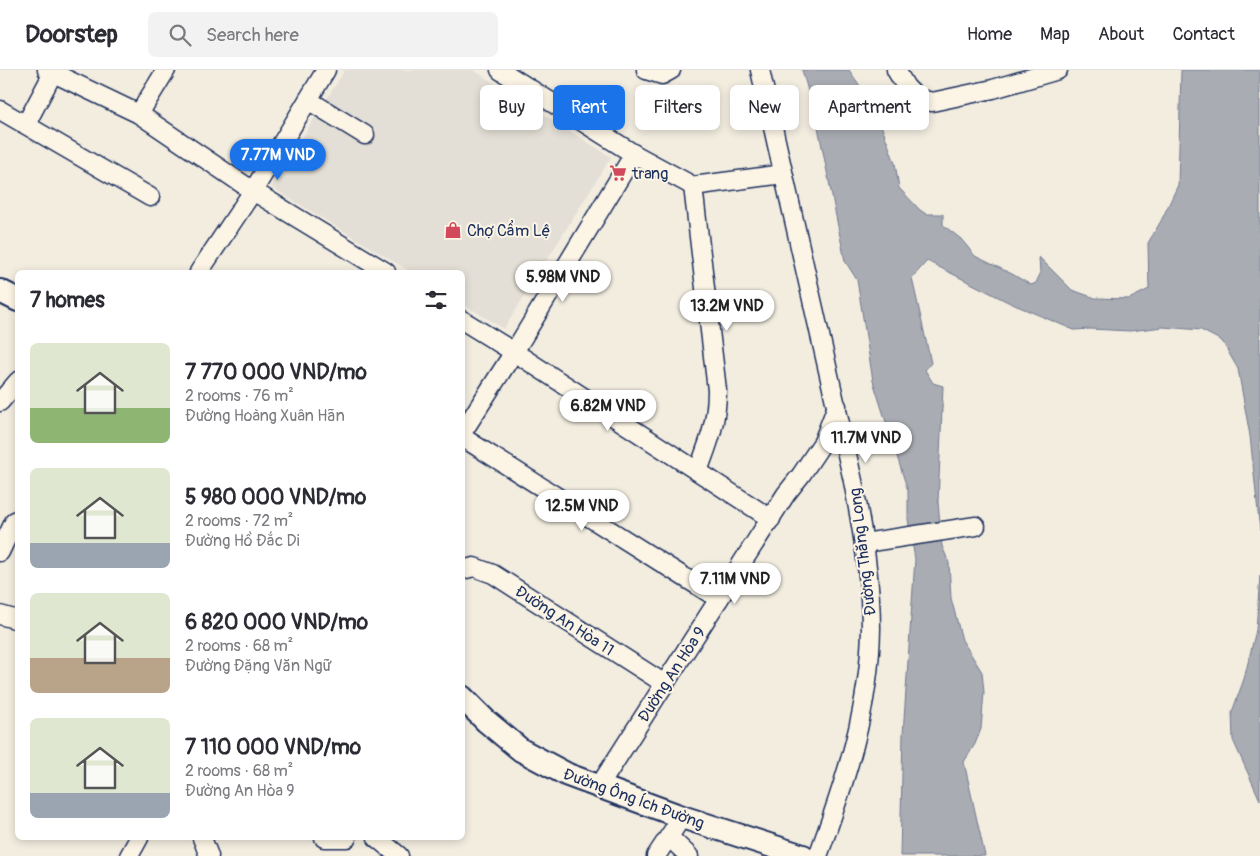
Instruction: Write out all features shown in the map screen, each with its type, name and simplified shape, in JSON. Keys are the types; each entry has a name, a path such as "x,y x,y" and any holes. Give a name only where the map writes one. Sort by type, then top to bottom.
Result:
{"main road":[{"path":"0,291 15,298"},
{"name":"Đường Ông Ích Đường","path":"465,700 486,722 521,750 568,776 682,817 803,856"}],"street":[{"path":"139,114 166,70"},
{"path":"204,270 326,70"},
{"path":"500,70 634,154 693,186 783,174"},
{"path":"646,70 662,75 671,70"},
{"name":"Đường Thăng Long","path":"760,70 854,481 864,543 871,628 868,676 863,710 842,790 818,856"},
{"path":"896,70 906,86 917,98 932,102 993,89 1022,75 1058,70"},
{"path":"26,124 57,72 139,114 253,191 383,270"},
{"path":"308,100 365,135"},
{"path":"0,110 150,198"},
{"path":"465,428 514,352 634,154"},
{"path":"693,186 718,390 717,411 711,438 698,471"},
{"path":"465,322 771,519"},
{"path":"0,402 15,385"},
{"name":"Đường An Hòa 9","path":"598,788 786,494 824,442 837,406"},
{"path":"465,439 719,599"},
{"path":"0,552 15,521"},
{"path":"864,543 976,526"},
{"name":"Đường An Hòa 11","path":"465,569 474,567 493,574 665,684"},
{"path":"0,615 15,619"},
{"path":"656,856 682,817"},
{"path":"669,837 689,856"},
{"path":"129,856 138,840"},
{"path":"203,840 209,856"},
{"path":"379,840 399,856"}],"shaded area":[{"name":"Chợ Cẩm Lệ","path":"345,70 473,70 497,85 480,85 480,130 543,130 543,114 553,120 553,130 568,130 611,157 504,329 465,305 465,270 408,270 271,187"},
{"path":"802,70 849,70 859,85 809,85 809,94"},
{"path":"1181,70 1260,70 1260,531 1250,436 1238,369 1222,341 1201,330 1163,327 1130,331 1074,330 1010,303 927,261 912,278 931,363 925,370 933,383 943,386 938,502 942,546 949,563 951,598 962,640 982,672 984,692 981,729 975,744 964,762 985,856 900,856 903,734 915,559 908,519 908,491 873,381 857,280 845,261 819,130 883,130 895,163 899,188 926,214 943,214 943,225 961,239 975,256 1031,285 1036,283 1040,274 1039,257 1072,290 1095,298 1129,299 1149,289 1148,243 1178,185"},
{"path":"1260,576 1260,800 1233,740 1232,712 1244,679 1256,630"}],"place":[{"name":"trang","path":"618,173"},
{"name":"Chợ Cẩm Lệ","path":"453,230"}]}
